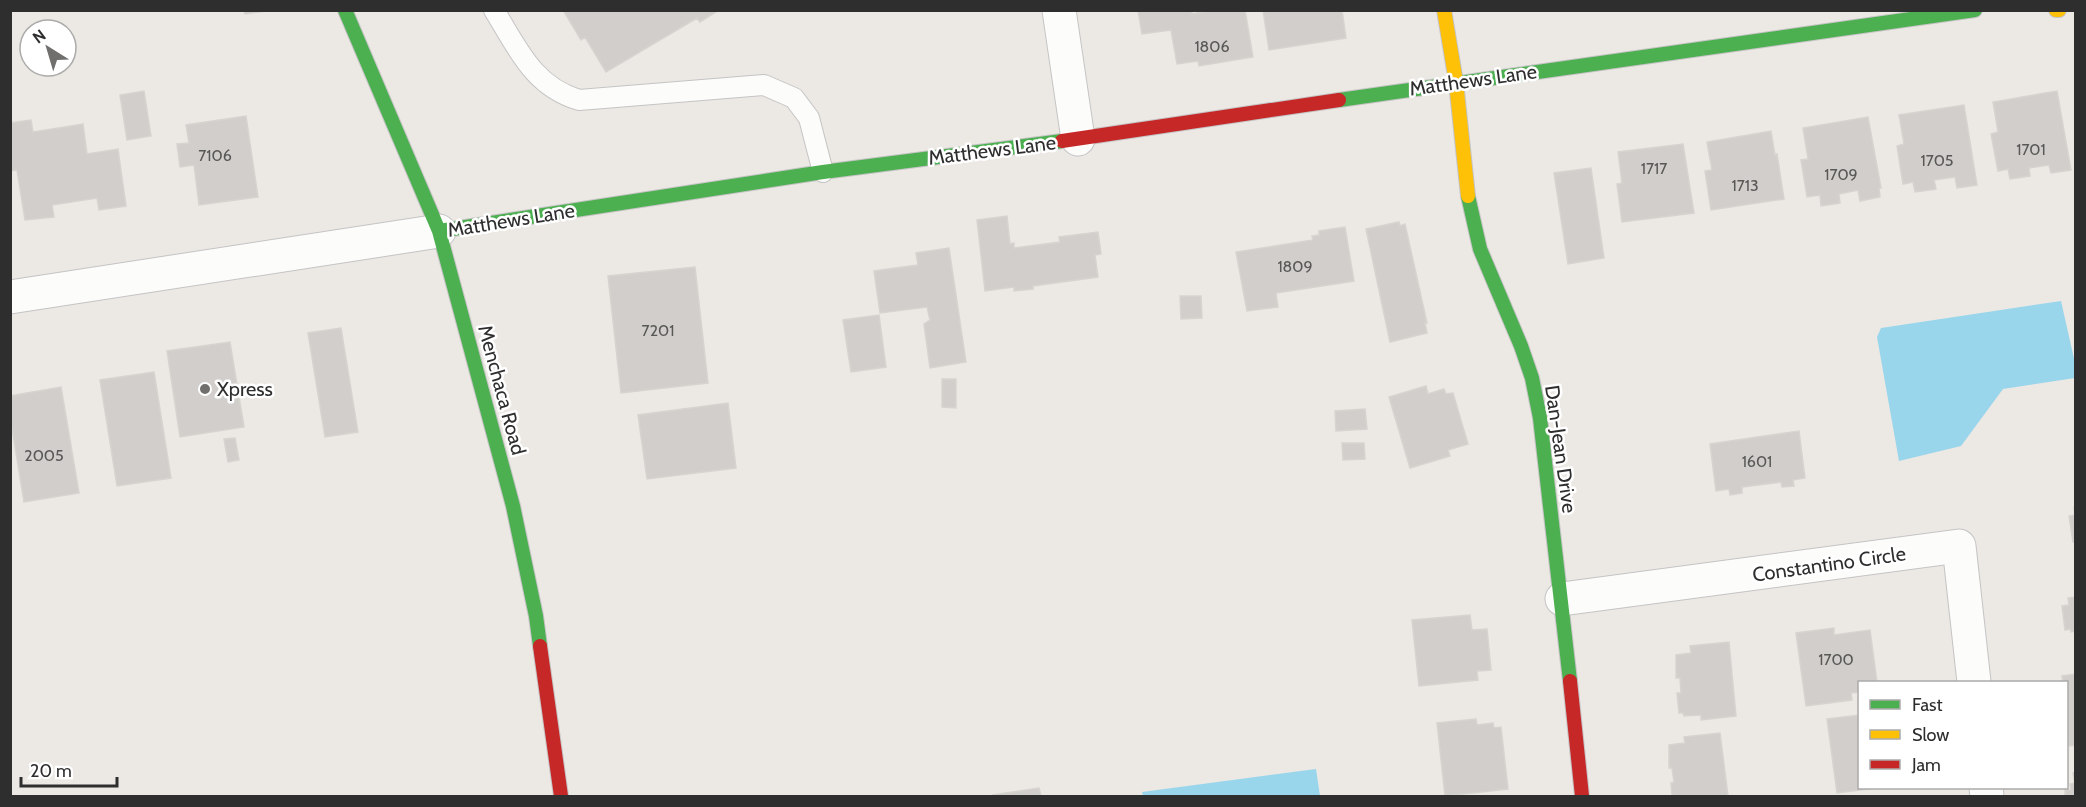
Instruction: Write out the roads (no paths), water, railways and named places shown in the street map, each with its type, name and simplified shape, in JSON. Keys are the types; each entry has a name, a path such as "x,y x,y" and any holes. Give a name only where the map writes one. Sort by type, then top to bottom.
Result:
{"street":[{"name":"Menchaca Road","path":"345,10 439,231 513,506 536,616 561,796"},
{"path":"1059,10 1078,139"},
{"name":"Dan-Jean Drive","path":"1444,10 1456,82 1466,190 1480,249 1521,346 1532,378 1540,418 1550,517 1562,599 1582,796"},
{"name":"Matthews Lane","path":"10,297 823,172 1078,139 1902,15 1975,10"},
{"name":"Constantino Circle","path":"1562,599 1959,546 1974,681"}],"lane":[{"path":"494,10 520,54 542,81 562,95 579,100 764,85 794,98 809,118 823,172"}],"water":[{"path":"2061,301 2075,363 2075,378 2003,389 1961,446 1899,461 1877,337 1881,328"},
{"path":"1316,769 1320,796 1143,796 1142,792"}],"place":[{"name":"Xpress","path":"205,389"}]}
